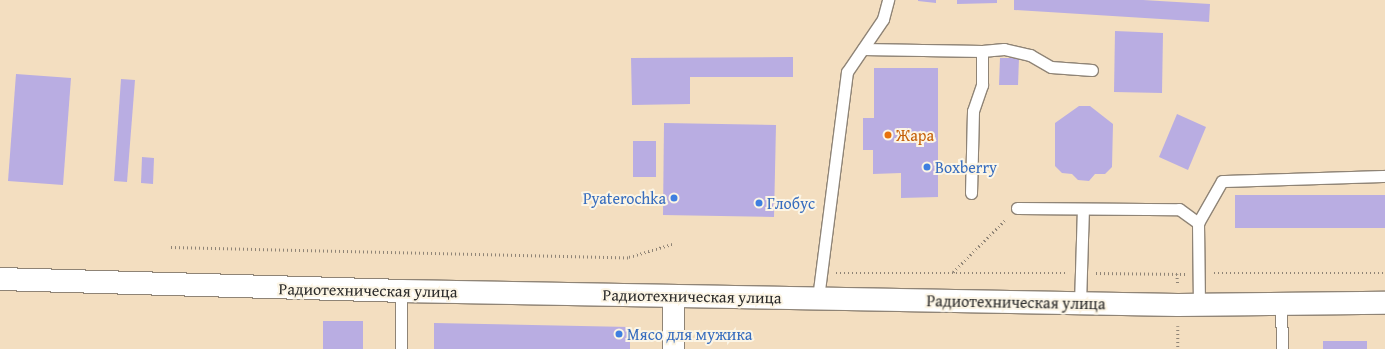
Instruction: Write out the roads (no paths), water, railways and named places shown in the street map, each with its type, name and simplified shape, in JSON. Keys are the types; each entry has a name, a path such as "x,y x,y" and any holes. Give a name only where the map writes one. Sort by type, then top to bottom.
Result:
{"street":[{"name":"Радиотехническая улица","path":"0,279 401,291 673,296 1200,305 1385,303"},
{"path":"673,296 673,349"}],"lane":[{"path":"818,298 847,72 883,19 888,0"},
{"path":"863,49 982,51 1004,49 1030,55 1051,67 1092,70"},
{"path":"971,193 973,110 982,85 982,51"},
{"path":"1200,305 1198,223 1222,181 1385,176"},
{"path":"1017,208 1179,209 1198,223"},
{"path":"1080,303 1084,209"},
{"path":"400,349 401,291"},
{"path":"1281,304 1282,349"}],"place":[{"name":"Жара","path":"888,135"},
{"name":"Boxberry","path":"927,167"},
{"name":"Pyaterochka","path":"674,198"},
{"name":"Глобус","path":"759,203"},
{"name":"Мясо для мужика","path":"619,334"}]}
